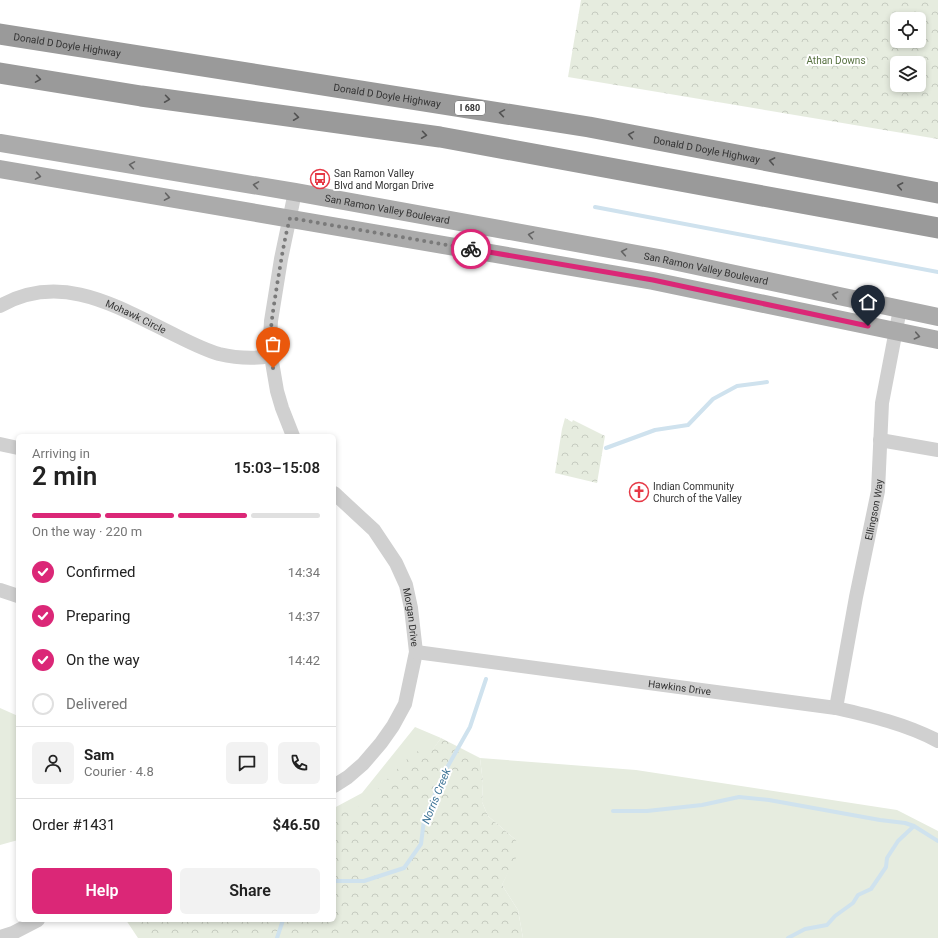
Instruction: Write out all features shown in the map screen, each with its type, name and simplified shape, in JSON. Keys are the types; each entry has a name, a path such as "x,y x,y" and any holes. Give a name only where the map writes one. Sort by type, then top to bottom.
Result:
{"highway":[{"name":"Donald D Doyle Highway","path":"0,34 589,127 938,193"},
{"path":"0,73 141,96 440,137 938,228"}],"main road":[{"name":"San Ramon Valley Boulevard","path":"0,143 295,192 659,258 938,317"},
{"path":"0,169 653,280 938,340"}],"street":[{"path":"292,434 282,408 271,356 270,338 271,322 286,233 295,192"},
{"name":"Mohawk Circle","path":"0,306 19,298 47,292 83,294 106,302 206,350 235,357 262,358 271,356"},
{"name":"Ellingson Way","path":"836,708 856,597 878,491 882,403 900,309"},
{"path":"880,440 938,450"},
{"path":"0,444 16,448"},
{"name":"Morgan Drive","path":"336,495 374,530 396,563 406,585 411,608 416,652 405,704 394,726 382,743 363,764 336,785"},
{"path":"0,590 16,595"},
{"name":"Hawkins Drive","path":"416,652 836,708 880,718 923,733 938,741"},
{"path":"0,937 13,933 34,922"}],"green space":[{"name":"Athan Downs","path":"581,0 938,0 938,139 568,77"},
{"path":"565,418 572,422 573,420 605,436 597,483 555,473"},
{"path":"0,708 16,715 16,841 0,845"},
{"path":"415,727 441,738 420,768 336,842 336,807 362,793"},
{"path":"441,738 480,758 483,783 482,802 488,816 516,840 518,854 502,885 518,910 523,938 149,938 138,922 336,922 336,814 361,806 415,751 430,753"},
{"path":"480,758 636,770 897,810 938,831 938,938 523,938 518,910 502,885 509,870 516,840 488,816 482,802 483,783"},
{"path":"127,922 165,922 162,938 138,938"}],"waterway":[{"path":"595,207 938,272"},
{"name":"Norris Creek","path":"606,448 655,430 688,425 713,399 737,386 767,382"},
{"name":"Norris Creek","path":"336,881 364,881 404,868 421,844 424,820 444,773 470,727 486,679"},
{"path":"613,811 647,811 702,805 739,797 769,800 880,820 905,823 914,826 938,841"},
{"path":"788,938 805,929 827,925 835,916 853,903 858,895 871,889 886,867 887,858 898,841 914,826"},
{"name":"Norris Creek","path":"277,938 282,922"}],"way so far":[{"path":"273,368 270,338 271,322 281,259 290,218 471,249"}],"place":[{"name":"San Ramon Valley Blvd and Morgan Drive","path":"320,179"},
{"name":"Indian Community Church of the Valley","path":"639,492"}],"route":[{"path":"471,249 653,280 868,326"}]}
